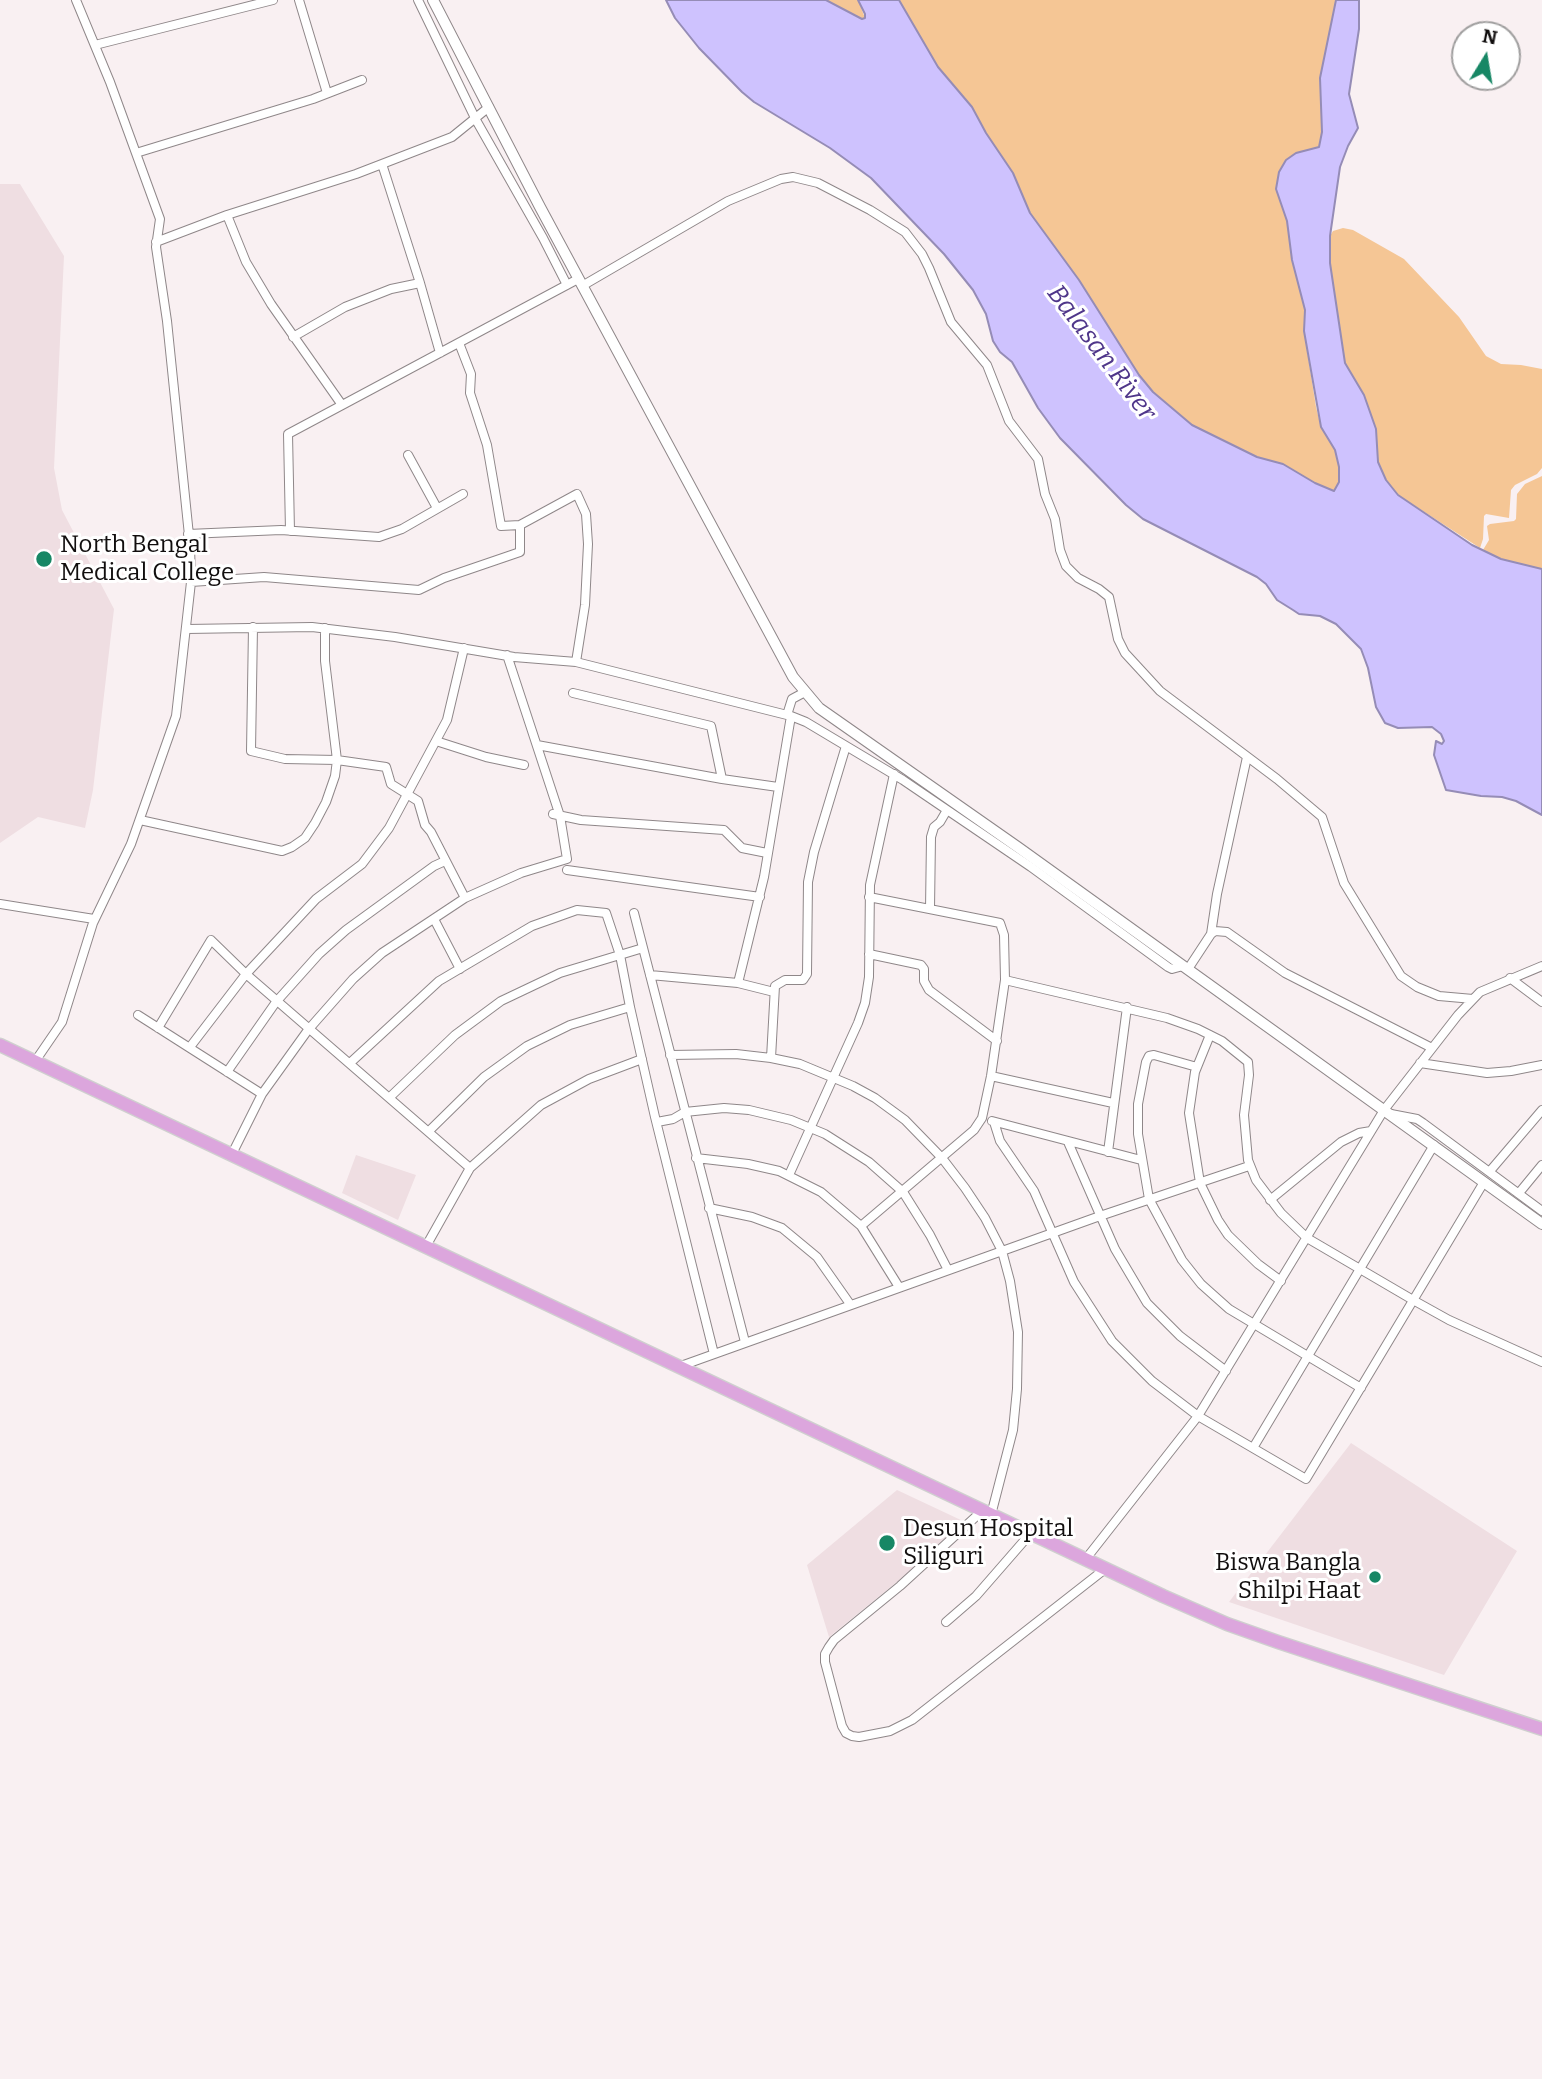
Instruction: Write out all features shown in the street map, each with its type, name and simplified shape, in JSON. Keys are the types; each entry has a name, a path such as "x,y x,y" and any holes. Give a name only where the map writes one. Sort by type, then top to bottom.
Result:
{"main road":[{"path":"0,1045 1105,1569 1240,1628 1542,1729"}],"street":[{"path":"36,1060 62,1022 94,919 131,844 176,716 191,582 167,321 156,242 160,219 76,0"},
{"path":"95,45 271,0"},
{"path":"299,0 327,93"},
{"path":"418,0 476,120 567,285"},
{"path":"433,0 580,282 793,677 819,708 1542,1224"},
{"path":"136,153 362,80"},
{"path":"156,242 452,137 489,107"},
{"path":"382,164 440,353"},
{"path":"290,531 288,434 567,285 580,282 728,201 781,179 793,177 818,183 870,209 905,232 926,261 951,322 987,365 1009,421 1038,459 1045,494 1055,519 1059,550 1070,571 1109,597 1118,639 1131,662 1167,698 1277,779 1322,817 1348,890 1401,976 1416,987 1439,996 1473,999"},
{"path":"227,215 246,262 271,304 342,405"},
{"path":"293,337 345,307 391,289 420,283"},
{"path":"458,343 471,374 470,393 487,445 501,526 520,525 577,494 586,514 588,544 585,605 576,662"},
{"path":"408,454 438,508"},
{"path":"188,534 290,531 379,537 402,529 463,494"},
{"path":"191,582 264,576 419,590 444,578 520,551 520,525"},
{"path":"253,627 251,751 285,759 337,760 386,767 391,785 418,801 425,825 465,898"},
{"path":"187,629 325,628 507,655 576,662 789,715 894,774 1168,967 1186,968 1211,934 1219,930 1227,932 1285,973 1432,1048"},
{"path":"140,820 282,851 305,838 326,802 335,776 337,760 325,661 325,628"},
{"path":"190,1047 246,974 316,899 362,864 389,828 447,720 464,648"},
{"path":"231,1156 262,1094 308,1030 353,979 382,953 465,898 521,873 566,859 537,745 507,655"},
{"path":"738,983 760,897 792,699 805,692"},
{"path":"573,693 711,726 722,779"},
{"path":"436,741 486,757 524,765"},
{"path":"537,745 778,787"},
{"path":"771,1058 774,992 779,982 803,980 807,974 808,882 814,852 846,746"},
{"path":"1211,934 1247,757"},
{"path":"789,1175 864,1003 869,977 870,885 894,774"},
{"path":"930,909 931,837 934,827 947,810"},
{"path":"556,815 581,820 724,830 742,848 767,853"},
{"path":"227,1072 276,1002 320,954 346,930 434,866 445,861"},
{"path":"567,870 760,897"},
{"path":"861,1226 974,1130 982,1118 997,1041 1005,980 1004,935 1000,923 869,898"},
{"path":"0,904 94,919"},
{"path":"350,1063 439,981 532,926 577,910 606,913 620,955 642,1059 714,1354"},
{"path":"634,913 745,1342"},
{"path":"434,919 460,969"},
{"path":"158,1028 211,940 276,1002 470,1168"},
{"path":"390,1097 455,1035 501,1001 560,973 643,948"},
{"path":"869,954 920,965 924,969 929,989 997,1041"},
{"path":"1085,1560 1198,1416 1371,1131 1420,1063 1473,999 1487,988 1542,967"},
{"path":"650,975 738,983 774,992"},
{"path":"1510,978 1542,1002"},
{"path":"1005,980 1127,1007 1189,1025 1245,1057 1250,1067 1244,1115 1249,1166 1270,1200 1307,1238 1449,1320 1542,1362"},
{"path":"429,1131 484,1077 527,1046 570,1025 630,1007"},
{"path":"1108,1152 1127,1007"},
{"path":"138,1015 262,1094"},
{"path":"1210,1035 1197,1067 1189,1112 1200,1182 1228,1235 1258,1264 1281,1281"},
{"path":"670,1055 736,1054 800,1064 853,1086 889,1108 919,1133 942,1158 985,1218 1002,1251 1010,1281 1018,1332 1013,1430 986,1513 829,1647 825,1662 846,1733 859,1737 890,1731 912,1720 1105,1569"},
{"path":"1197,1067 1149,1056 1137,1121 1149,1199 1173,1246 1190,1271 1228,1309 1361,1388"},
{"path":"425,1248 470,1168 541,1105 589,1079 642,1059"},
{"path":"1420,1063 1487,1073 1511,1072 1542,1065"},
{"path":"991,1076 1113,1103"},
{"path":"657,1122 673,1119 685,1112 712,1108 749,1110 810,1126 856,1152 902,1192 930,1235 948,1270"},
{"path":"1489,1171 1542,1110"},
{"path":"1387,1112 1417,1119 1542,1211"},
{"path":"982,1118 1141,1160"},
{"path":"994,1122 1000,1141 1034,1191 1074,1282 1103,1331 1142,1372 1198,1416 1306,1479 1484,1182"},
{"path":"1270,1200 1341,1142 1359,1133 1371,1131"},
{"path":"1068,1142 1125,1269 1147,1303 1180,1336 1226,1371"},
{"path":"1253,1448 1434,1145"},
{"path":"696,1158 748,1164 789,1175 821,1192 861,1226 899,1287"},
{"path":"1519,1193 1542,1165"},
{"path":"678,1367 1051,1233 1249,1166"},
{"path":"709,1208 752,1217 782,1228 817,1257 850,1304"},
{"path":"946,1622 976,1596 1030,1534"}],"shaded area":[{"path":"826,0 858,0 865,18 861,19 839,9"},
{"path":"899,0 1336,0 1320,78 1322,132 1319,147 1312,149 1276,189 1287,221 1292,260 1305,310 1304,331 1316,407 1321,427 1335,450 1339,467 1339,482 1335,491 1315,483 1283,464 1257,457 1192,425 1153,392 1139,375 1079,280 1030,213 1013,173 972,107 938,67"},
{"name":"North Bengal Medical College","path":"0,184 20,184 64,256 54,468 62,510 114,609 93,790 85,828 38,817 0,843"},
{"path":"1343,228 1353,230 1404,259 1459,317 1486,356 1501,364 1542,369 1542,468 1511,490 1509,518 1486,514 1484,516 1480,548 1398,495 1386,480 1378,462 1376,429 1364,395 1345,363 1330,263 1330,236 1333,231"},
{"path":"1542,476 1542,569 1501,559 1483,550 1489,540 1487,526 1514,521 1517,494 1525,484"},
{"path":"356,1155 416,1175 398,1220 342,1193"},
{"name":"Biswa Bangla Shilpi Haat","path":"1351,1443 1517,1551 1444,1675 1229,1602"},
{"name":"Desun Hospital Siliguri","path":"897,1490 963,1521 903,1577 829,1637 807,1565"}],"water":[{"name":"Balasan River","path":"666,0 826,0 862,19 865,14 858,0 899,0 938,67 972,107 1013,173 1030,213 1079,280 1139,375 1153,392 1192,425 1257,457 1283,464 1334,491 1339,482 1339,467 1335,450 1321,427 1304,331 1305,310 1292,260 1287,221 1276,189 1279,172 1286,160 1296,153 1319,147 1322,132 1320,78 1336,0 1359,0 1359,29 1349,94 1358,128 1340,167 1330,236 1330,263 1345,363 1364,395 1376,429 1378,462 1386,480 1398,495 1472,545 1501,559 1542,569 1542,815 1502,797 1446,790 1434,755 1436,741 1442,744 1444,741 1441,734 1432,727 1398,728 1385,723 1376,707 1361,649 1336,624 1320,616 1299,614 1277,600 1266,584 1257,577 1143,519 1126,505 1060,438 1038,408 1012,362 1000,352 993,341 986,314 973,290 944,254 871,178 830,148 742,92 699,48 675,18"}],"place":[{"name":"North Bengal Medical College","path":"44,559"},
{"name":"Desun Hospital Siliguri","path":"887,1543"},
{"name":"Biswa Bangla Shilpi Haat","path":"1375,1577"}]}
